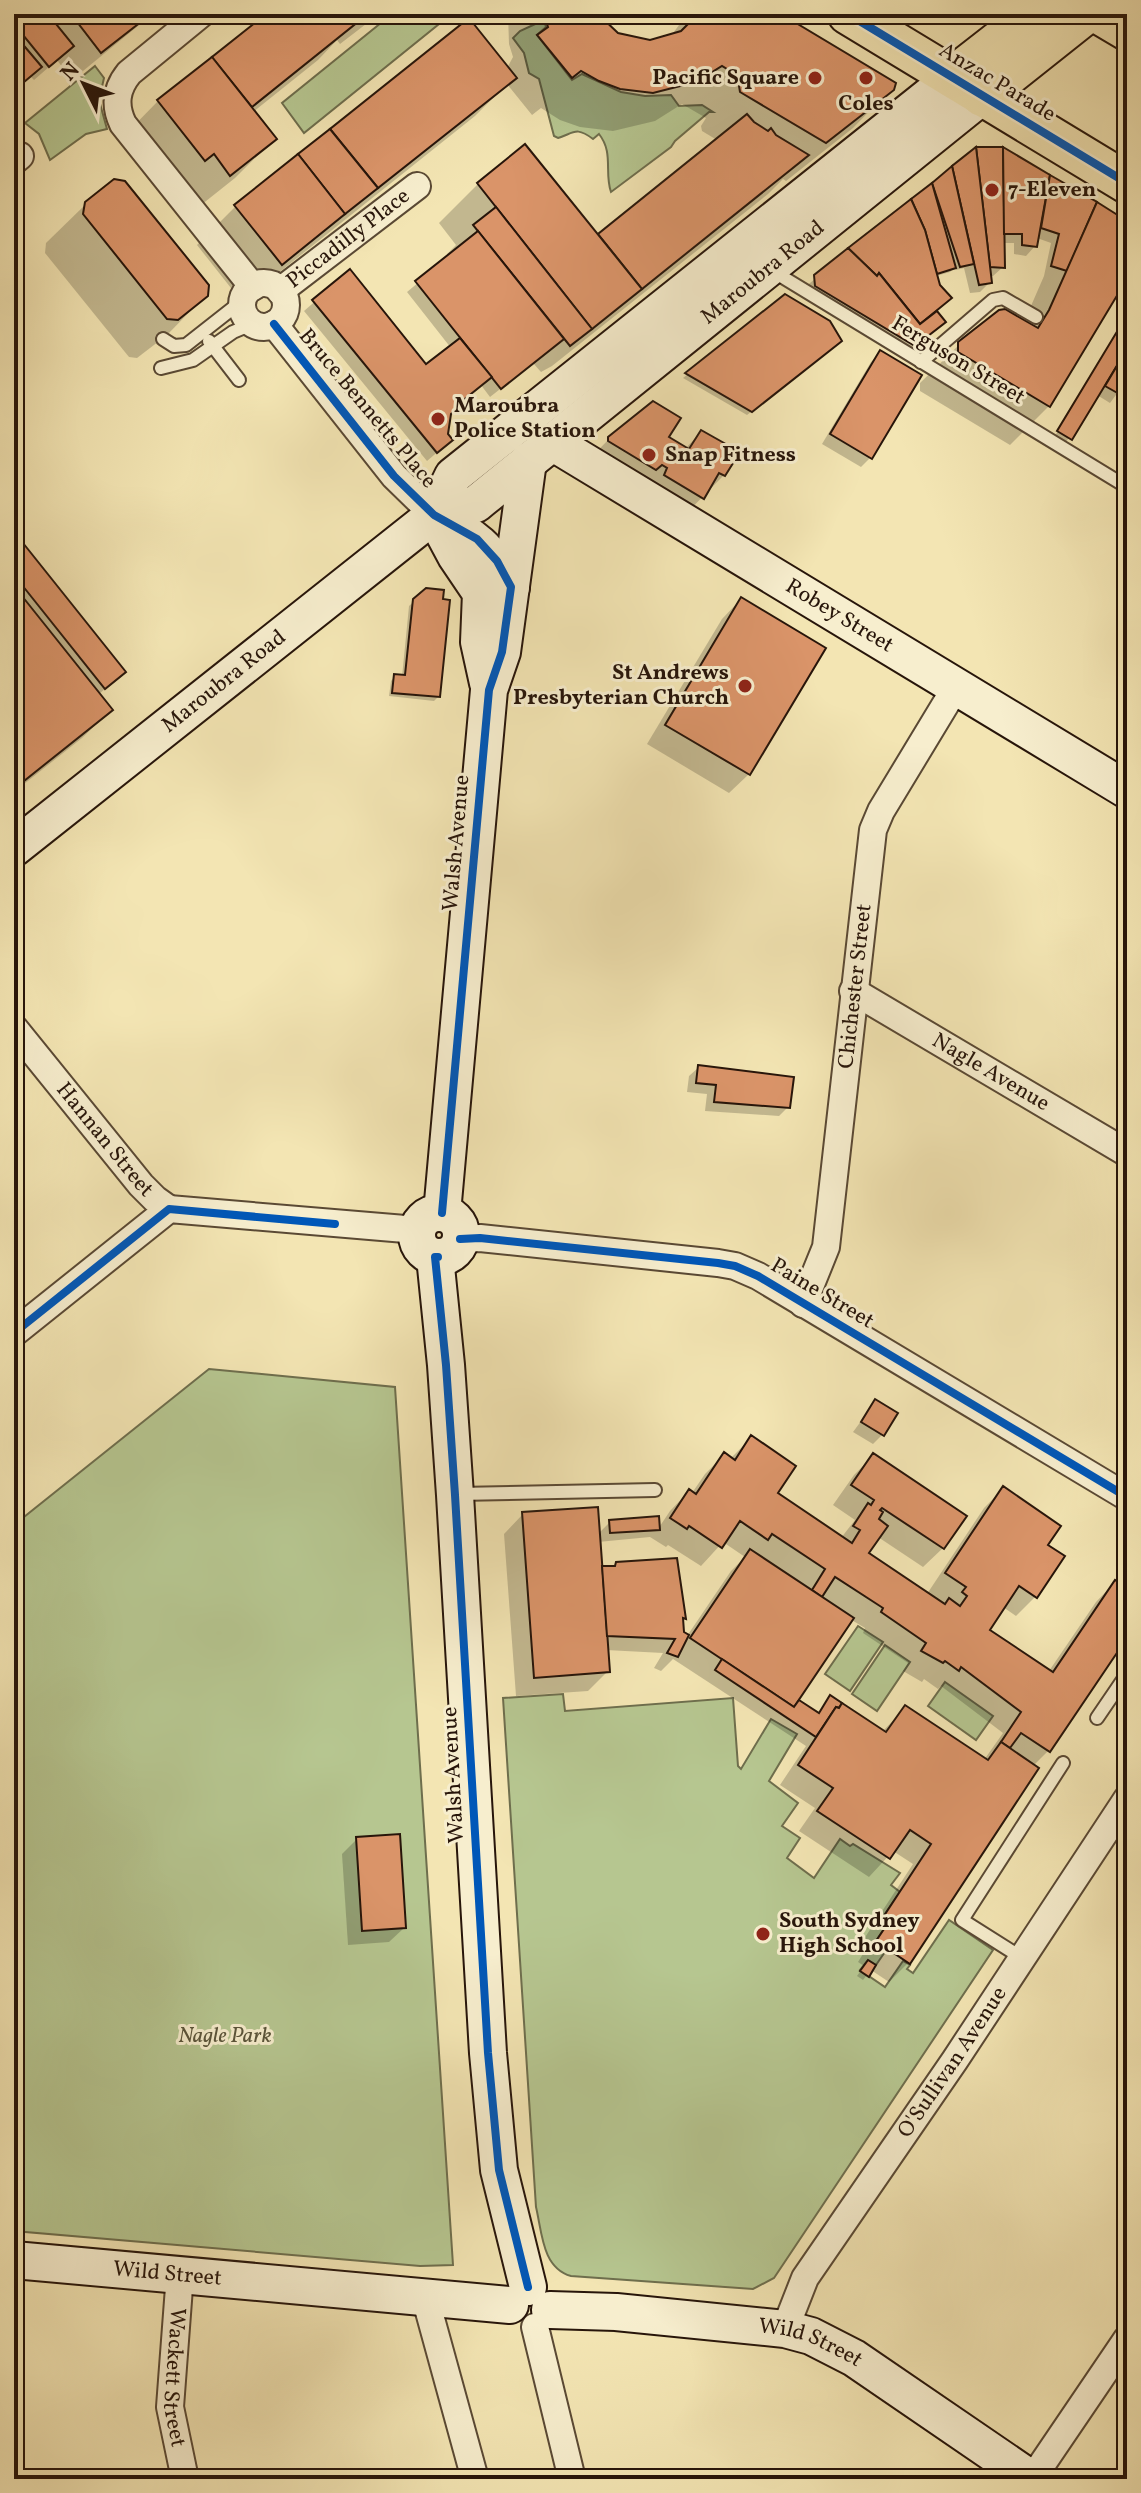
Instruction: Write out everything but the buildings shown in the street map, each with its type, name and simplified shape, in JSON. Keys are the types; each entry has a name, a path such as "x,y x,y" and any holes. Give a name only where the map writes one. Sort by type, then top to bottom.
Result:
{"main road":[{"name":"Anzac Parade","path":"848,14 1127,183"},
{"name":"Maroubra Road","path":"968,86 1034,14"},
{"name":"Maroubra Road","path":"968,86 1085,14"},
{"path":"1100,14 1127,30"}],"street":[{"name":"Bruce Bennetts Place","path":"201,14 140,62 121,82 117,104 123,124 255,309 394,476 434,515"},
{"name":"Maroubra Road","path":"14,848 434,515 476,504 768,268 968,86"},
{"name":"Maroubra Road","path":"434,515 453,476 968,86"},
{"name":"Piccadilly Place","path":"255,309 285,309 280,291 420,182"},
{"name":"Walsh Avenue","path":"540,452 511,587 502,652 489,690 438,1235 499,2170 522,2306 572,2479"},
{"name":"Robey Street","path":"540,452 956,687 1127,790"},
{"path":"434,515 477,539 497,561 511,587"},
{"name":"Walsh Avenue","path":"434,515 481,593 479,642 489,690"},
{"name":"Chichester Street","path":"803,1304 826,1247 873,830 881,811 956,687"},
{"name":"Nagle Avenue","path":"853,991 1127,1153"},
{"name":"Hannan Street","path":"14,1028 141,1185 169,1209"},
{"path":"14,1333 169,1209"},
{"name":"Paine Street","path":"169,1209 604,1250 735,1266 758,1276 1127,1497"},
{"name":"O'Sullivan Avenue","path":"785,2329 805,2278 1127,1799"},
{"name":"Wild Street","path":"14,2260 785,2329 811,2336 854,2358 1032,2479"},
{"name":"Wackett Street","path":"180,2274 170,2407 185,2479"},
{"path":"436,2298 475,2479"},
{"path":"1032,2479 1127,2339"}],"lane":[{"name":"Ferguson Street","path":"768,268 1127,487"},
{"path":"921,362 993,300 1003,298 1036,317"},
{"path":"163,339 180,347 209,328 255,309"},
{"path":"161,368 186,363 233,332 255,309"},
{"path":"209,328 211,346 239,380"},
{"path":"455,1495 655,1490"},
{"path":"1097,1718 1127,1674"},
{"path":"1022,1958 962,1920 1063,1763"}],"green space":[{"path":"392,14 432,14 439,24 304,133 282,103"},
{"path":"544,20 546,27 537,35 572,80 582,74 621,92 645,96 671,95 679,106 702,105 713,112 709,112 671,147 611,192 604,141 599,134 593,139 579,132 558,138 554,136 539,79 529,73 524,53 513,38 520,31"},
{"path":"95,66 104,78 99,100 107,129 86,134 50,160 39,134 25,123"},
{"name":"Nagle Park","path":"209,1369 395,1387 453,2265 420,2266 14,2231 14,1525"},
{"path":"858,1626 883,1642 850,1691 825,1674"},
{"path":"885,1645 910,1662 877,1711 852,1694"},
{"path":"945,1682 993,1716 976,1740 928,1706"},
{"path":"563,1694 565,1711 733,1698 738,1766 741,1769 771,1719 797,1734 769,1781 798,1803 782,1826 800,1838 787,1858 814,1878 840,1839 900,1873 891,1885 900,1892 878,1924 884,1929 876,1941 887,1949 876,1965 868,1960 860,1970 885,1987 903,1961 910,1965 907,1969 913,1973 949,1920 993,1950 774,2278 753,2289 571,2276 554,2265 545,2248 536,2207 503,1698"}],"cycle path":[{"path":"848,14 1127,183"},
{"path":"274,324 394,476 434,515 477,539 497,561 511,587 502,652 489,690 442,1213"},
{"path":"14,1333 169,1209 335,1224"},
{"path":"460,1239 480,1238 735,1266 758,1276 1127,1497"},
{"path":"438,1257 435,1257 455,1495 488,2053 499,2170 528,2287"}],"place":[{"name":"Pacific Square","path":"815,78"},
{"name":"Coles","path":"866,78"},
{"name":"7-Eleven","path":"992,190"},
{"name":"Maroubra Police Station","path":"438,419"},
{"name":"Snap Fitness","path":"649,455"},
{"name":"St Andrews Presbyterian Church","path":"745,686"},
{"name":"South Sydney High School","path":"763,1934"}]}
